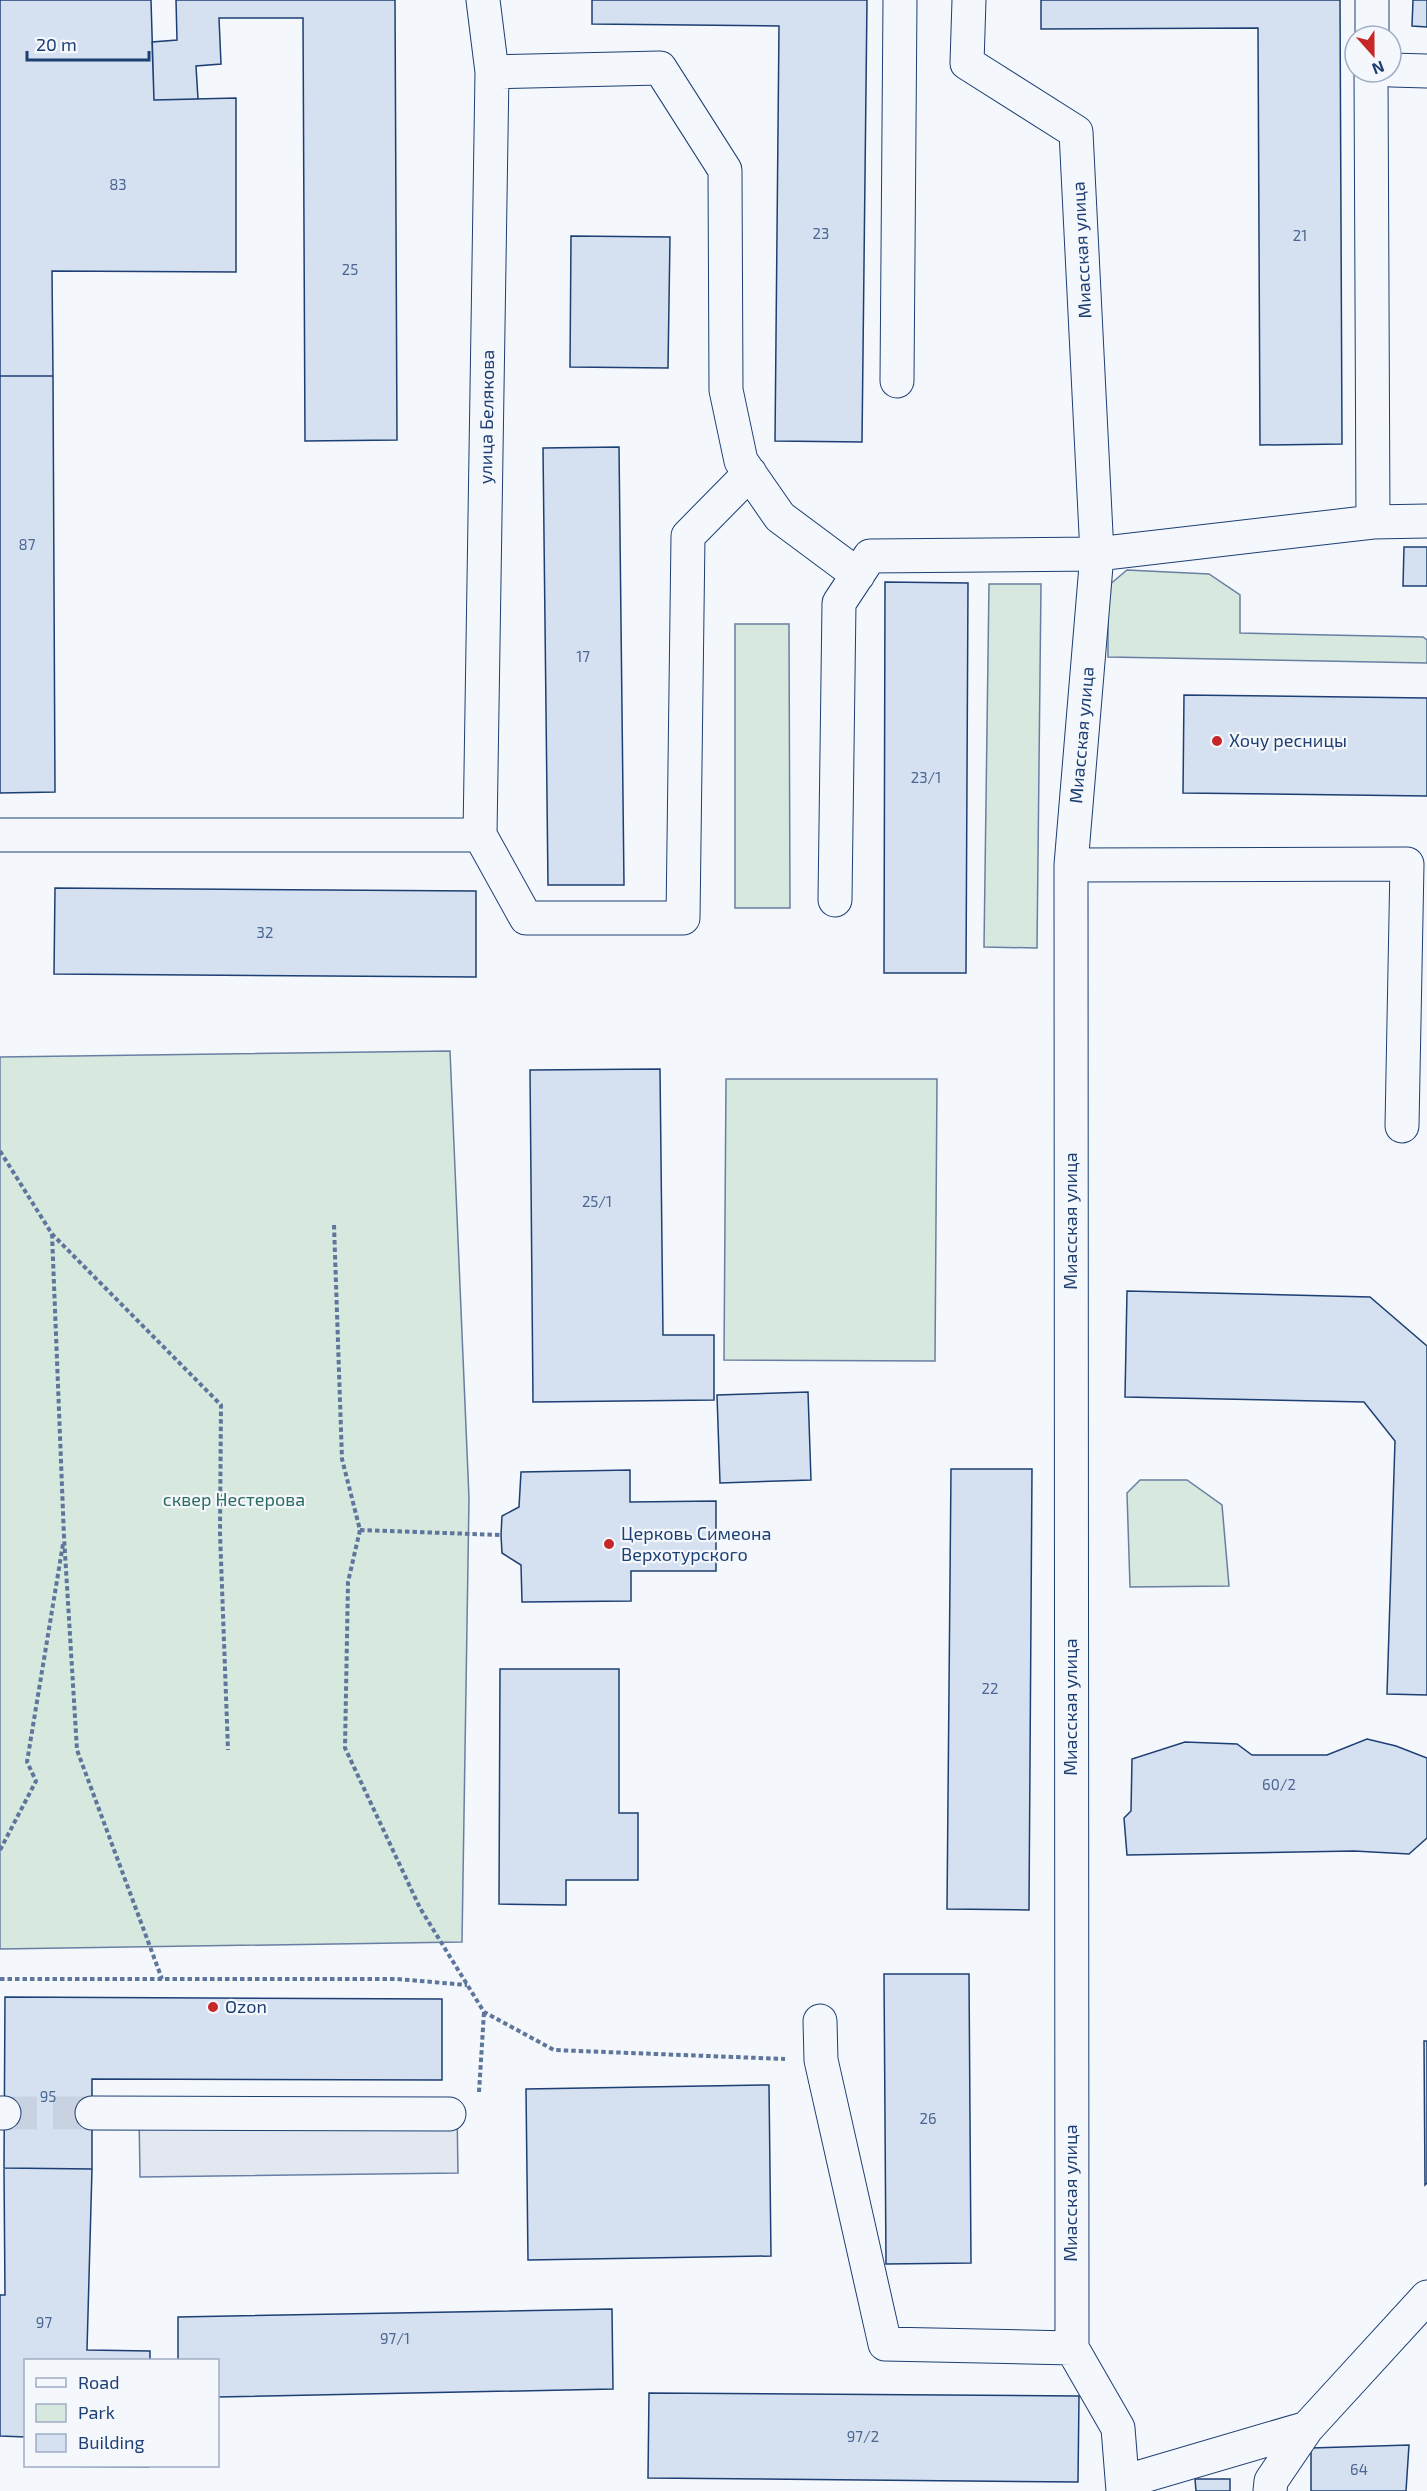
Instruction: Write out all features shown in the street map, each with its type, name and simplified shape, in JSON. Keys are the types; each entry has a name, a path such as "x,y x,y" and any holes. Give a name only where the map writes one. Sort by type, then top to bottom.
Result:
{"street":[{"name":"улица Белякова","path":"480,835 492,72 483,0"},
{"path":"897,381 900,0"},
{"name":"Миасская улица","path":"969,0 967,63 1076,132 1097,554 1071,865 1071,2348"},
{"path":"1372,0 1372,24"},
{"path":"492,72 660,68 725,170 726,390 741,461 780,517 858,575"},
{"path":"1403,70 1427,71"},
{"path":"1371,84 1373,522"},
{"path":"0,835 480,835 526,918 683,918 688,536 750,473"},
{"path":"835,900 839,603 870,556 1097,554 1373,522 1427,521"},
{"path":"1071,865 1407,864 1402,1126"},
{"path":"820,2021 821,2060 885,2344 1071,2348 1118,2428 1123,2486 1307,2428"},
{"path":"92,2113 464,2109"},
{"path":"1270,2491 1271,2481 1307,2428 1427,2297"}],"path":[{"path":"0,1151 52,1234 221,1405 220,1533 228,1750"},
{"path":"334,1226 342,1459 360,1530 348,1582 345,1748 420,1908 484,2012 554,2049 821,2060"},
{"path":"52,1234 64,1537 77,1750 162,1979"},
{"path":"360,1530 501,1535"},
{"path":"0,1851 36,1781 27,1762 64,1537"},
{"path":"0,1979 397,1979 468,1985"},
{"path":"464,2109 484,2012"}],"green space":[{"path":"1127,570 1209,574 1240,595 1240,633 1423,637 1427,640 1427,663 1108,657 1108,586"},
{"path":"989,584 1041,584 1037,948 984,947"},
{"path":"735,624 789,624 790,908 735,908"},
{"name":"сквер Нестерова","path":"450,1051 469,1498 462,1942 0,1949 0,1057"},
{"path":"726,1079 937,1079 935,1361 724,1360"},
{"path":"1140,1480 1187,1480 1222,1505 1229,1586 1130,1587 1127,1493"}],"shaded area":[{"path":"457,2109 458,2173 140,2177 139,2113"}],"building":[{"path":"0,0 151,0 154,100 236,98 236,272 52,271 53,376 0,376"},
{"path":"176,0 395,0 397,440 305,441 303,18 219,18 221,64 196,66 198,99 154,100 152,42 177,40"},
{"path":"592,0 867,0 862,442 775,441 779,26 592,24"},
{"path":"1041,0 1340,0 1342,444 1260,445 1258,28 1041,29"},
{"path":"1413,0 1427,0 1427,27 1412,26"},
{"path":"571,236 670,237 668,368 570,367"},
{"path":"0,376 53,376 55,792 0,793"},
{"path":"619,447 624,885 548,885 543,448"},
{"path":"1404,547 1427,547 1427,586 1403,586"},
{"path":"885,582 968,583 966,973 884,973"},
{"path":"1184,695 1427,698 1427,796 1183,793"},
{"path":"55,888 476,891 476,977 54,974"},
{"path":"660,1069 663,1335 714,1335 714,1400 533,1402 530,1070"},
{"path":"1127,1291 1370,1297 1427,1346 1427,1695 1387,1694 1395,1441 1364,1402 1125,1397"},
{"path":"808,1392 811,1480 720,1483 717,1395"},
{"path":"951,1469 1032,1469 1029,1910 947,1909"},
{"name":"Церковь Симеона Верхотурского","path":"630,1470 630,1502 716,1501 716,1571 631,1571 631,1601 522,1602 521,1565 502,1553 501,1535 502,1516 519,1507 521,1472"},
{"path":"500,1669 619,1669 619,1813 638,1813 638,1880 566,1880 566,1905 499,1904"},
{"path":"1367,1739 1396,1746 1427,1758 1427,1838 1409,1854 1354,1851 1127,1855 1124,1818 1131,1811 1132,1759 1185,1742 1237,1744 1252,1755 1327,1755"},
{"path":"884,1974 969,1974 971,2263 886,2264"},
{"path":"5,1997 442,1999 442,2080 92,2079 92,2169 4,2168"},
{"path":"1424,2041 1427,2041 1427,2183 1425,2185"},
{"path":"769,2085 771,2256 528,2260 526,2089"},
{"path":"4,2168 92,2169 87,2350 150,2351 150,2359 24,2359 24,2437 0,2436 0,2295 5,2295"},
{"path":"612,2309 613,2389 219,2397 219,2359 178,2359 178,2317"},
{"path":"649,2393 1079,2396 1078,2482 648,2478"},
{"path":"1409,2445 1406,2491 1311,2491 1311,2448"},
{"path":"1195,2479 1230,2479 1230,2491 1196,2491"}],"tunnel":[{"path":"4,2113 92,2113"}],"place":[{"name":"Хочу ресницы","path":"1217,741"},
{"name":"Церковь Симеона Верхотурского","path":"609,1544"},
{"name":"Ozon","path":"213,2007"}]}
